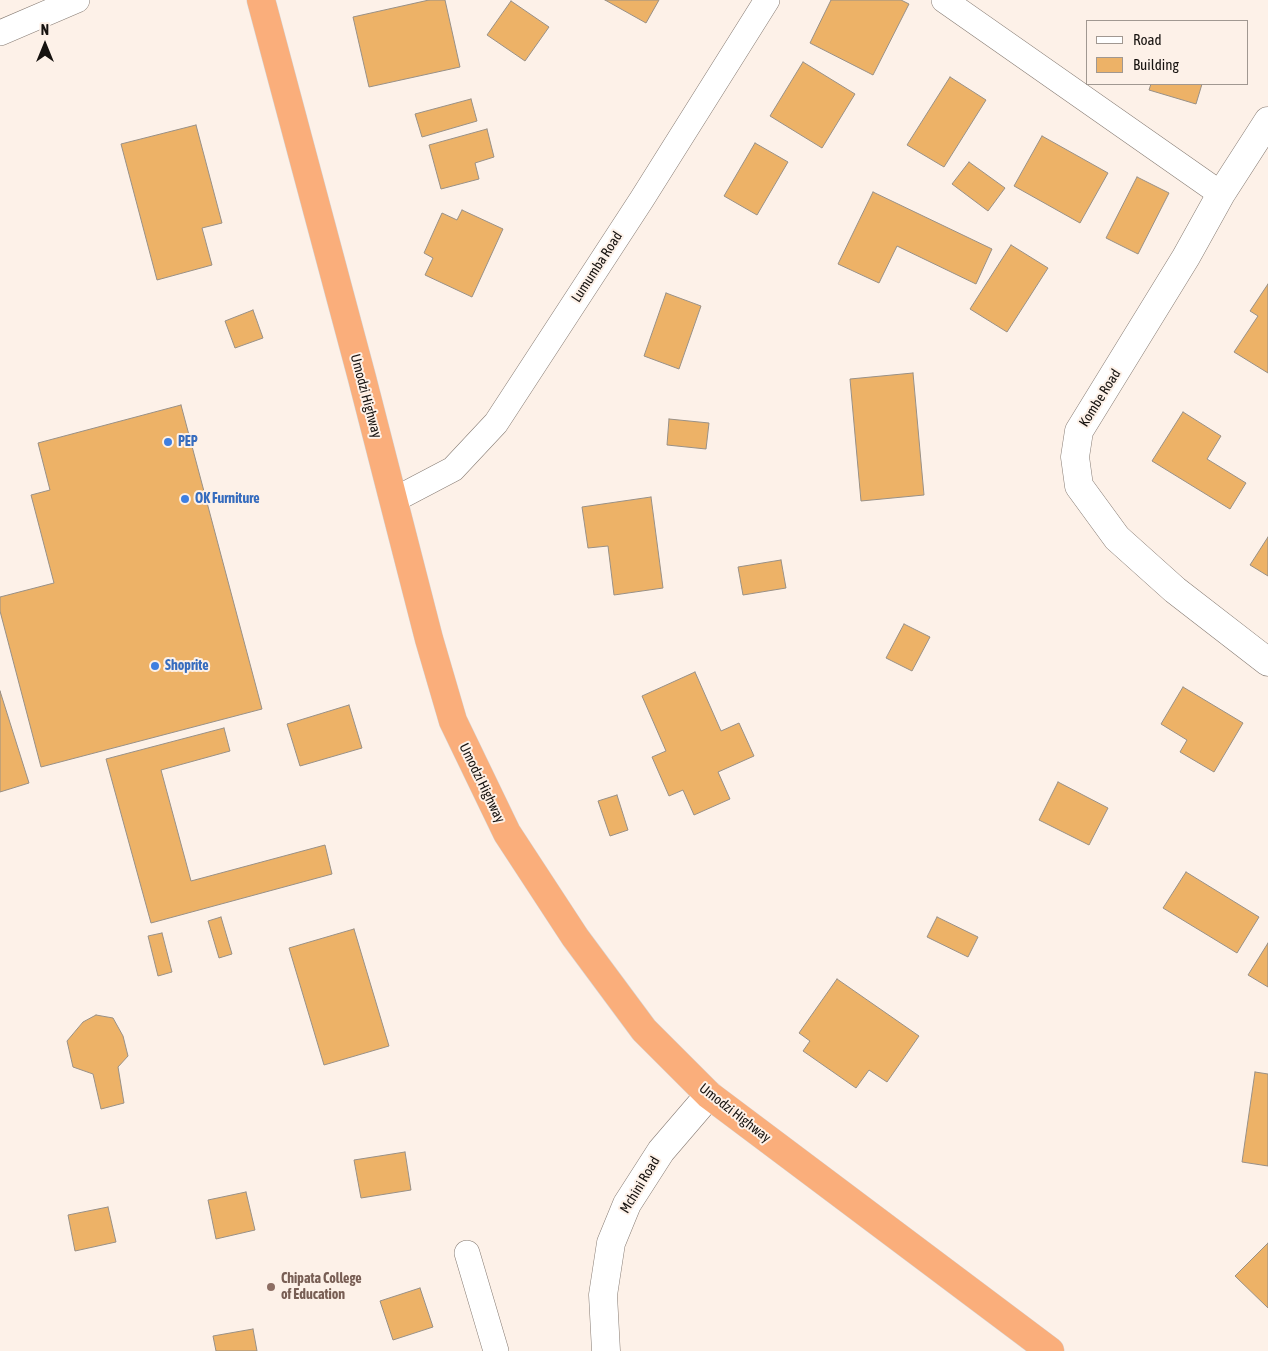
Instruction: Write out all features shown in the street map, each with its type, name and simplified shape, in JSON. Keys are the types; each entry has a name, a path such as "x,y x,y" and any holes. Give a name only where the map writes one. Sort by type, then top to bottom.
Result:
{"highway":[{"name":"Umodzi Highway","path":"261,0 394,500 428,639 453,721 507,833 575,937 644,1030 709,1095 1050,1351"}],"street":[{"path":"0,33 77,0"},
{"name":"Lumumba Road","path":"394,500 453,470 496,423 642,199 767,0"},
{"path":"944,0 1221,194"},
{"name":"Kombe Road","path":"1268,121 1221,194 1186,257 1079,431 1075,457 1079,486 1117,538 1175,590 1268,662"},
{"name":"Mchini Road","path":"606,1351 603,1295 610,1242 626,1204 661,1150 709,1095"},
{"path":"467,1253 496,1351"}],"building":[{"path":"429,0 445,0 460,67 369,87 353,17"},
{"path":"605,0 659,0 646,23"},
{"path":"831,0 901,0 909,4 873,75 810,43"},
{"path":"511,1 549,27 525,61 487,35"},
{"path":"803,62 855,94 822,148 770,116"},
{"path":"950,77 986,100 944,167 907,145"},
{"path":"1151,85 1202,85 1196,104 1149,90"},
{"path":"471,99 477,121 422,137 415,114"},
{"path":"196,125 222,223 202,228 212,265 157,280 121,144"},
{"path":"487,129 494,157 475,163 479,179 441,189 429,145"},
{"path":"1042,136 1108,173 1080,223 1014,186"},
{"path":"755,143 788,162 757,215 724,196"},
{"path":"969,162 1005,188 988,211 952,184"},
{"path":"1137,177 1169,193 1138,254 1106,238"},
{"path":"873,192 992,249 976,284 897,246 879,283 838,264"},
{"path":"462,210 503,229 472,297 425,275 433,258 424,253 442,213 457,220"},
{"path":"1011,245 1048,268 1007,332 970,309"},
{"path":"1268,284 1268,373 1234,352 1258,316 1250,311"},
{"path":"666,293 701,306 679,369 644,356"},
{"path":"253,310 263,338 235,348 225,321"},
{"path":"913,373 924,495 861,501 850,379"},
{"path":"181,405 262,709 41,767 0,611 0,597 54,583 31,495 50,490 38,443"},
{"path":"1183,412 1221,436 1207,459 1246,483 1230,509 1152,461"},
{"path":"669,419 709,423 706,449 667,445"},
{"path":"651,497 663,588 614,595 608,546 588,548 582,507"},
{"path":"1268,537 1268,576 1250,565"},
{"path":"781,560 786,588 743,595 738,567"},
{"path":"904,624 930,637 912,671 886,658"},
{"path":"695,672 721,731 739,723 754,756 718,772 730,799 694,815 683,790 669,796 652,757 666,751 642,696"},
{"path":"1183,687 1243,723 1214,772 1180,752 1187,740 1161,724"},
{"path":"0,691 29,783 0,792"},
{"path":"349,705 362,748 300,766 287,724"},
{"path":"224,728 230,751 161,770 191,881 325,845 332,874 151,923 106,759"},
{"path":"1058,782 1108,808 1089,845 1039,820"},
{"path":"617,795 628,830 610,836 598,801"},
{"path":"1186,872 1259,917 1237,953 1163,908"},
{"path":"221,917 232,954 219,958 208,921"},
{"path":"937,917 978,937 968,957 927,937"},
{"path":"354,929 389,1046 324,1065 289,948"},
{"path":"162,933 172,972 158,976 148,936"},
{"path":"1268,943 1268,987 1248,975"},
{"path":"837,979 919,1036 887,1082 869,1070 856,1088 803,1051 810,1041 799,1033"},
{"path":"96,1015 113,1018 123,1036 128,1056 118,1067 124,1103 101,1109 93,1074 73,1067 67,1041 83,1022"},
{"path":"1255,1072 1268,1074 1268,1166 1242,1162"},
{"path":"405,1152 411,1190 361,1198 354,1160"},
{"path":"246,1192 255,1230 216,1239 208,1200"},
{"path":"108,1207 116,1242 75,1251 68,1215"},
{"path":"1268,1243 1268,1308 1235,1276"},
{"path":"420,1288 433,1327 393,1340 380,1301"},
{"path":"253,1329 257,1351 216,1351 213,1336"}],"place":[{"name":"PEP","path":"168,442"},
{"name":"OK Furniture","path":"185,499"},
{"name":"Shoprite","path":"155,666"},
{"name":"Chipata College of Education","path":"271,1287"}]}
